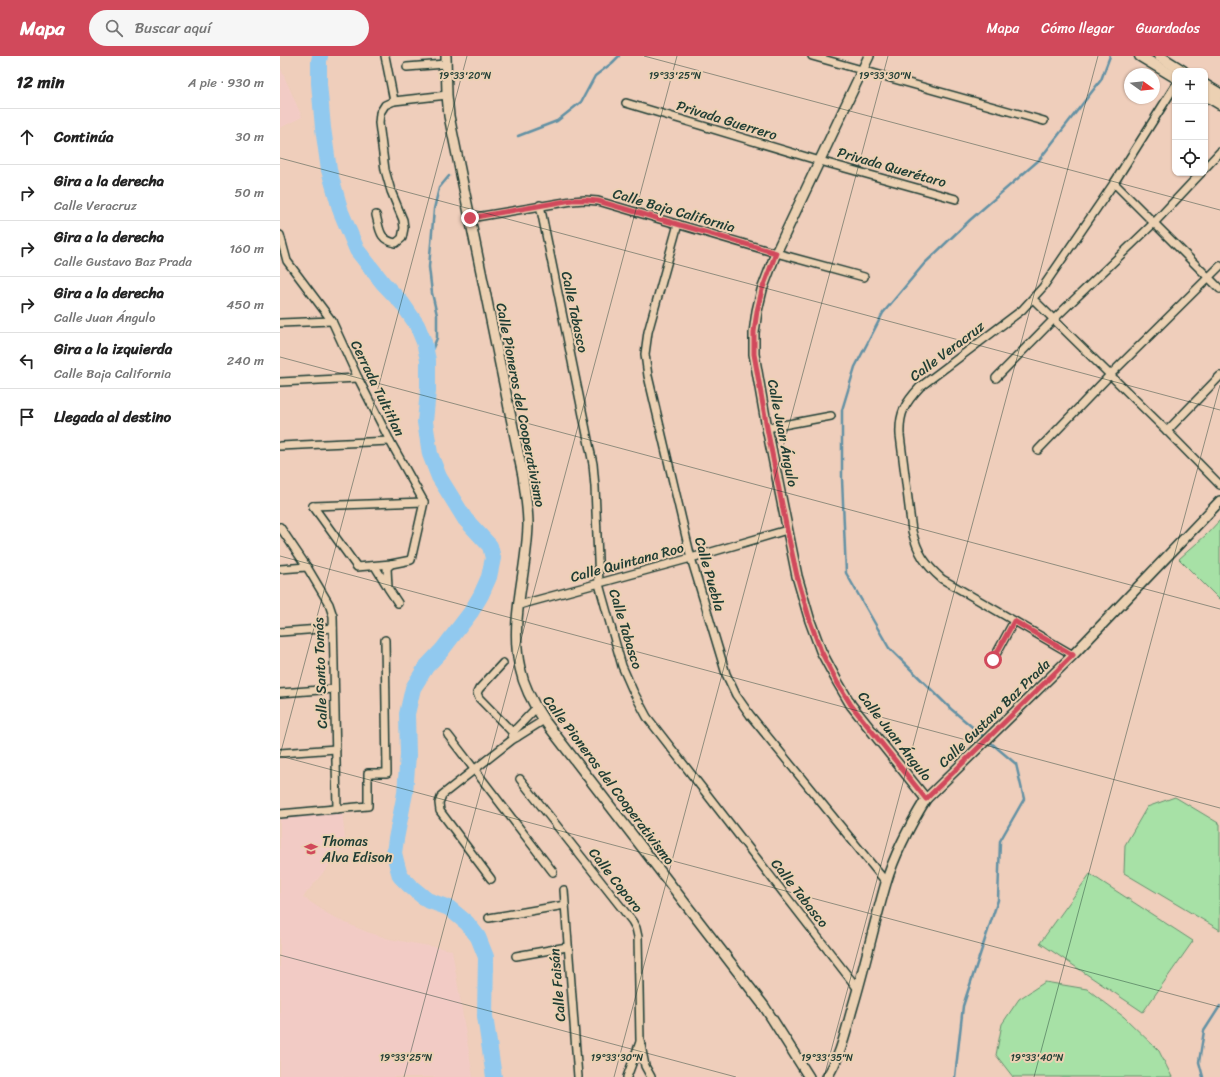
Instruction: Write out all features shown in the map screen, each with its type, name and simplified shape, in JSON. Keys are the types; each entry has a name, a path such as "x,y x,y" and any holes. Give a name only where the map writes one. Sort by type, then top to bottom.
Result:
{"main road":[{"path":"1140,56 1172,75"},
{"path":"1159,56 1178,68"},
{"path":"1208,86 1220,94"},
{"path":"1208,97 1220,104"}],"street":[{"path":"385,56 394,101"},
{"path":"812,56 1044,121"},
{"name":"Calle Juan Ángulo","path":"869,56 776,253 762,290 757,311 754,332 754,354 767,428 797,576 810,621 821,651 851,705 926,799"},
{"path":"407,68 446,60"},
{"name":"Calle Pioneros del Cooperativismo","path":"446,60 447,95 450,116 523,476 527,504 527,544 516,633 518,656 523,678 536,708 544,720 764,1006 809,1077"},
{"name":"Calle Veracruz","path":"1073,655 942,579 930,568 916,544 912,531 899,423 909,398 920,387 1009,321 1033,299 1043,287 1114,183 1172,91"},
{"path":"376,215 382,236 389,242 396,243 402,238 404,228 403,220 391,191 385,170 380,113 385,105 394,101 447,95"},
{"name":"Privada Guerrero","path":"626,103 820,161"},
{"path":"1208,165 1220,152"},
{"name":"Privada Querétaro","path":"820,161 956,199"},
{"path":"996,378 1054,319 1154,223 1198,176"},
{"path":"1114,183 1220,289"},
{"name":"Calle Baja California","path":"470,218 572,200 598,201 864,277"},
{"name":"Calle Tabasco","path":"540,205 593,464 599,584 622,666 633,691 648,717 858,989"},
{"name":"Calle Puebla","path":"678,224 648,332 645,354 648,376 691,558 726,674 736,695 750,715 886,882"},
{"name":"Cerrada Tultitlan","path":"280,235 284,262 332,321 358,378 390,441 424,502"},
{"path":"1038,450 1110,375 1220,266"},
{"path":"1033,299 1220,485"},
{"path":"280,322 332,321"},
{"path":"1167,431 1220,376"},
{"path":"280,382 358,378"},
{"path":"767,428 831,416"},
{"path":"280,446 390,441"},
{"name":"Calle Gustavo Baz Prada","path":"827,1077 838,1055 858,989 886,882 900,846 912,821 926,799 1073,655 1220,501"},
{"path":"424,502 411,560 357,568 313,506 424,502"},
{"name":"Calle Santo Tomás","path":"280,527 307,567 329,604 333,616 337,809"},
{"name":"Calle Quintana Roo","path":"519,605 599,584 787,530"},
{"path":"388,588 387,568 391,564"},
{"path":"376,566 388,588 398,602"},
{"path":"280,570 307,567"},
{"path":"993,660 1014,621"},
{"path":"280,632 333,628"},
{"path":"280,814 368,806 368,773 386,773 385,640"},
{"path":"503,663 479,689 478,693 479,698 514,736"},
{"path":"280,693 334,689"},
{"path":"514,736 536,708"},
{"path":"491,878 440,811 439,803 442,795 514,736 544,720"},
{"path":"448,735 553,872"},
{"path":"280,753 336,749"},
{"name":"Calle Coporo","path":"520,779 636,928 638,937 640,1040 645,1066 651,1077"},
{"name":"Calle Faisán","path":"564,890 567,947 578,1077"},
{"path":"488,918 564,905"},
{"path":"516,956 567,947"},
{"name":"Calle Coporo","path":"627,1077 640,1040"}],"shaded area":[{"path":"280,67 302,117 280,128"},
{"path":"342,809 345,841 337,856 303,897 334,918 367,932 389,939 452,950 473,1077 280,1077 280,814"}],"green space":[{"path":"1220,520 1220,600 1179,559 1206,535"},
{"path":"1175,797 1220,824 1220,930 1124,873 1125,845 1147,807"},
{"path":"1090,874 1193,941 1143,1012 1040,943"},
{"path":"1045,982 1087,989 1124,1017 1159,1051 1172,1077 1013,1077 996,1055 1002,1024 1019,999"}],"waterway":[{"path":"320,56 319,83 323,128 329,170 341,212 357,250 383,283 402,303 417,325 424,342 428,360 428,391 425,422 430,454 439,477 465,519 490,546 493,558 489,577 471,612 442,650 426,667 413,688 407,714 408,755 405,793 394,853 400,876 427,900 449,908 467,923 478,937 486,957 485,1016 494,1077"},
{"path":"518,136 557,121 581,102 595,76 619,56"},
{"path":"955,1077 963,1006 998,900 1000,841 1024,799 1016,764 951,709 889,648 846,573 842,479 842,410 855,367 883,313 924,264 970,220 1039,160 1101,80 1110,56"},
{"path":"428,360 437,338 437,315 432,293 429,267 434,209 439,188 449,176"},
{"path":"1203,1077 1199,1062 1204,1031 1220,1006"}],"place":[{"name":"Thomas Alva Edison","path":"311,849"}],"route":[{"path":"470,218 572,200 598,201 776,253 762,290 757,311 754,332 754,354 767,428 797,576 810,621 821,651 837,682 851,705 926,799 1073,655 1014,621 993,660"}]}
